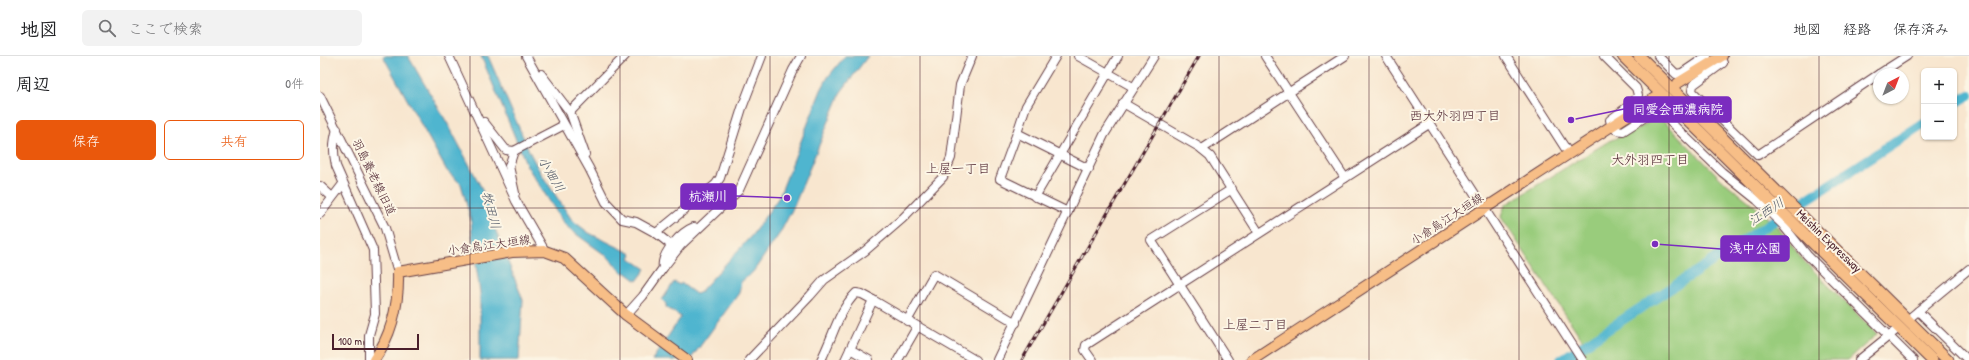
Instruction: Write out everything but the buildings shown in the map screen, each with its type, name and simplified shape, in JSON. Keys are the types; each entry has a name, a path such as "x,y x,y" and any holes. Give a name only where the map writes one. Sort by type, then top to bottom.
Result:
{"highway":[{"name":"Meishin Expressway","path":"1623,56 1763,193 1800,223 1948,360"},
{"name":"Meishin Expressway","path":"1638,56 1763,193"},
{"name":"Meishin Expressway","path":"1800,223 1932,360"}],"main road":[{"path":"1678,83 1721,56"},
{"name":"小倉烏江大垣線","path":"1252,360 1485,210 1656,97"},
{"name":"小倉烏江大垣線","path":"403,271 512,252 546,251 564,258 629,317 687,360"},
{"path":"374,360 394,319 403,271"}],"street":[{"path":"449,56 516,202 546,251"},
{"path":"570,112 625,56"},
{"path":"656,233 716,184 720,178 742,108 762,56"},
{"path":"629,317 681,245 739,190 793,70 801,56"},
{"path":"749,360 824,280 865,251 902,219 943,177 951,158 960,85 972,56"},
{"path":"1056,56 1026,106 1000,178 1035,197 1068,212"},
{"path":"1078,56 1133,88"},
{"path":"1035,197 1118,56"},
{"path":"997,360 1016,323 1104,135 1154,56"},
{"path":"1266,56 1345,178"},
{"path":"1202,149 1345,56"},
{"path":"1386,56 1580,357"},
{"path":"1506,56 1569,154"},
{"path":"1604,56 1636,88 1638,95 1634,102 1610,120 1612,127 1615,130 1623,131 1653,112 1660,112 1722,172 1763,193 1782,224 1807,255 1892,333 1914,360"},
{"path":"1658,56 1676,74 1682,73 1707,56"},
{"path":"1721,56 1723,63 1693,85 1692,91 1758,154 1873,78"},
{"path":"1888,68 1907,56"},
{"path":"528,59 570,112 589,168"},
{"path":"528,59 589,168 606,202 622,219 636,222 656,233 671,244"},
{"name":"羽島養老線旧道","path":"320,96 385,228 403,271"},
{"path":"1123,103 1202,149 1210,156 1260,234"},
{"path":"472,105 506,150 514,151 564,125"},
{"path":"1092,360 1084,350 1086,345 1429,124"},
{"path":"337,129 332,152 343,184 373,250 375,314 369,335 370,360"},
{"path":"1017,133 1089,169"},
{"path":"514,151 509,166 516,202"},
{"path":"320,214 343,184"},
{"path":"320,186 332,197"},
{"path":"1228,360 1179,286 1151,240 1232,189"},
{"path":"663,268 662,264 671,244 693,227 699,228"},
{"path":"1968,360 1915,314 1969,269"},
{"path":"907,321 934,274 1016,323"},
{"path":"821,360 831,341 846,303 856,293 862,294 873,300 975,360"},
{"path":"845,360 873,300"},
{"path":"898,360 918,327"},
{"path":"1859,360 1892,333"},
{"path":"850,349 869,360"}],"green space":[{"path":"1659,116 1722,180 1755,206 1778,228 1804,261 1877,334 1848,360 1561,360 1585,344 1501,217 1505,205 1609,141 1636,130"}],"water":[{"path":"383,56 408,56 449,126 481,187 496,231 523,300 519,360 480,360 480,293 471,220 461,184 447,171"},
{"path":"481,56 488,56 530,153 540,172 572,220 589,233 632,254 630,258 646,269 637,281 625,272 624,274 608,257 564,224 527,166"},
{"path":"845,56 868,56 841,92 794,206 780,233 753,272 741,282 739,293 690,360 652,360 681,317 666,307 666,304 662,300 674,282 680,285 681,283 696,294 699,293 752,235 779,197 821,90 828,77"}],"waterway":[{"name":"江西川","path":"1957,102 1969,95"},
{"name":"江西川","path":"1561,360 1921,125"}],"railway":[{"path":"1022,360 1199,56"}],"place":[{"name":"同愛会西濃病院","path":"1571,120"},
{"name":"杭瀬川","path":"787,198"},
{"name":"浅中公園","path":"1655,244"}],"district":[{"name":"西大外羽四丁目","path":"1455,115"},
{"name":"大外羽四丁目","path":"1650,159"},
{"name":"上屋一丁目","path":"958,168"},
{"name":"上屋二丁目","path":"1255,324"}],"water label":[{"name":"小畑川","path":"552,174"},
{"name":"牧田川","path":"492,210"}]}
